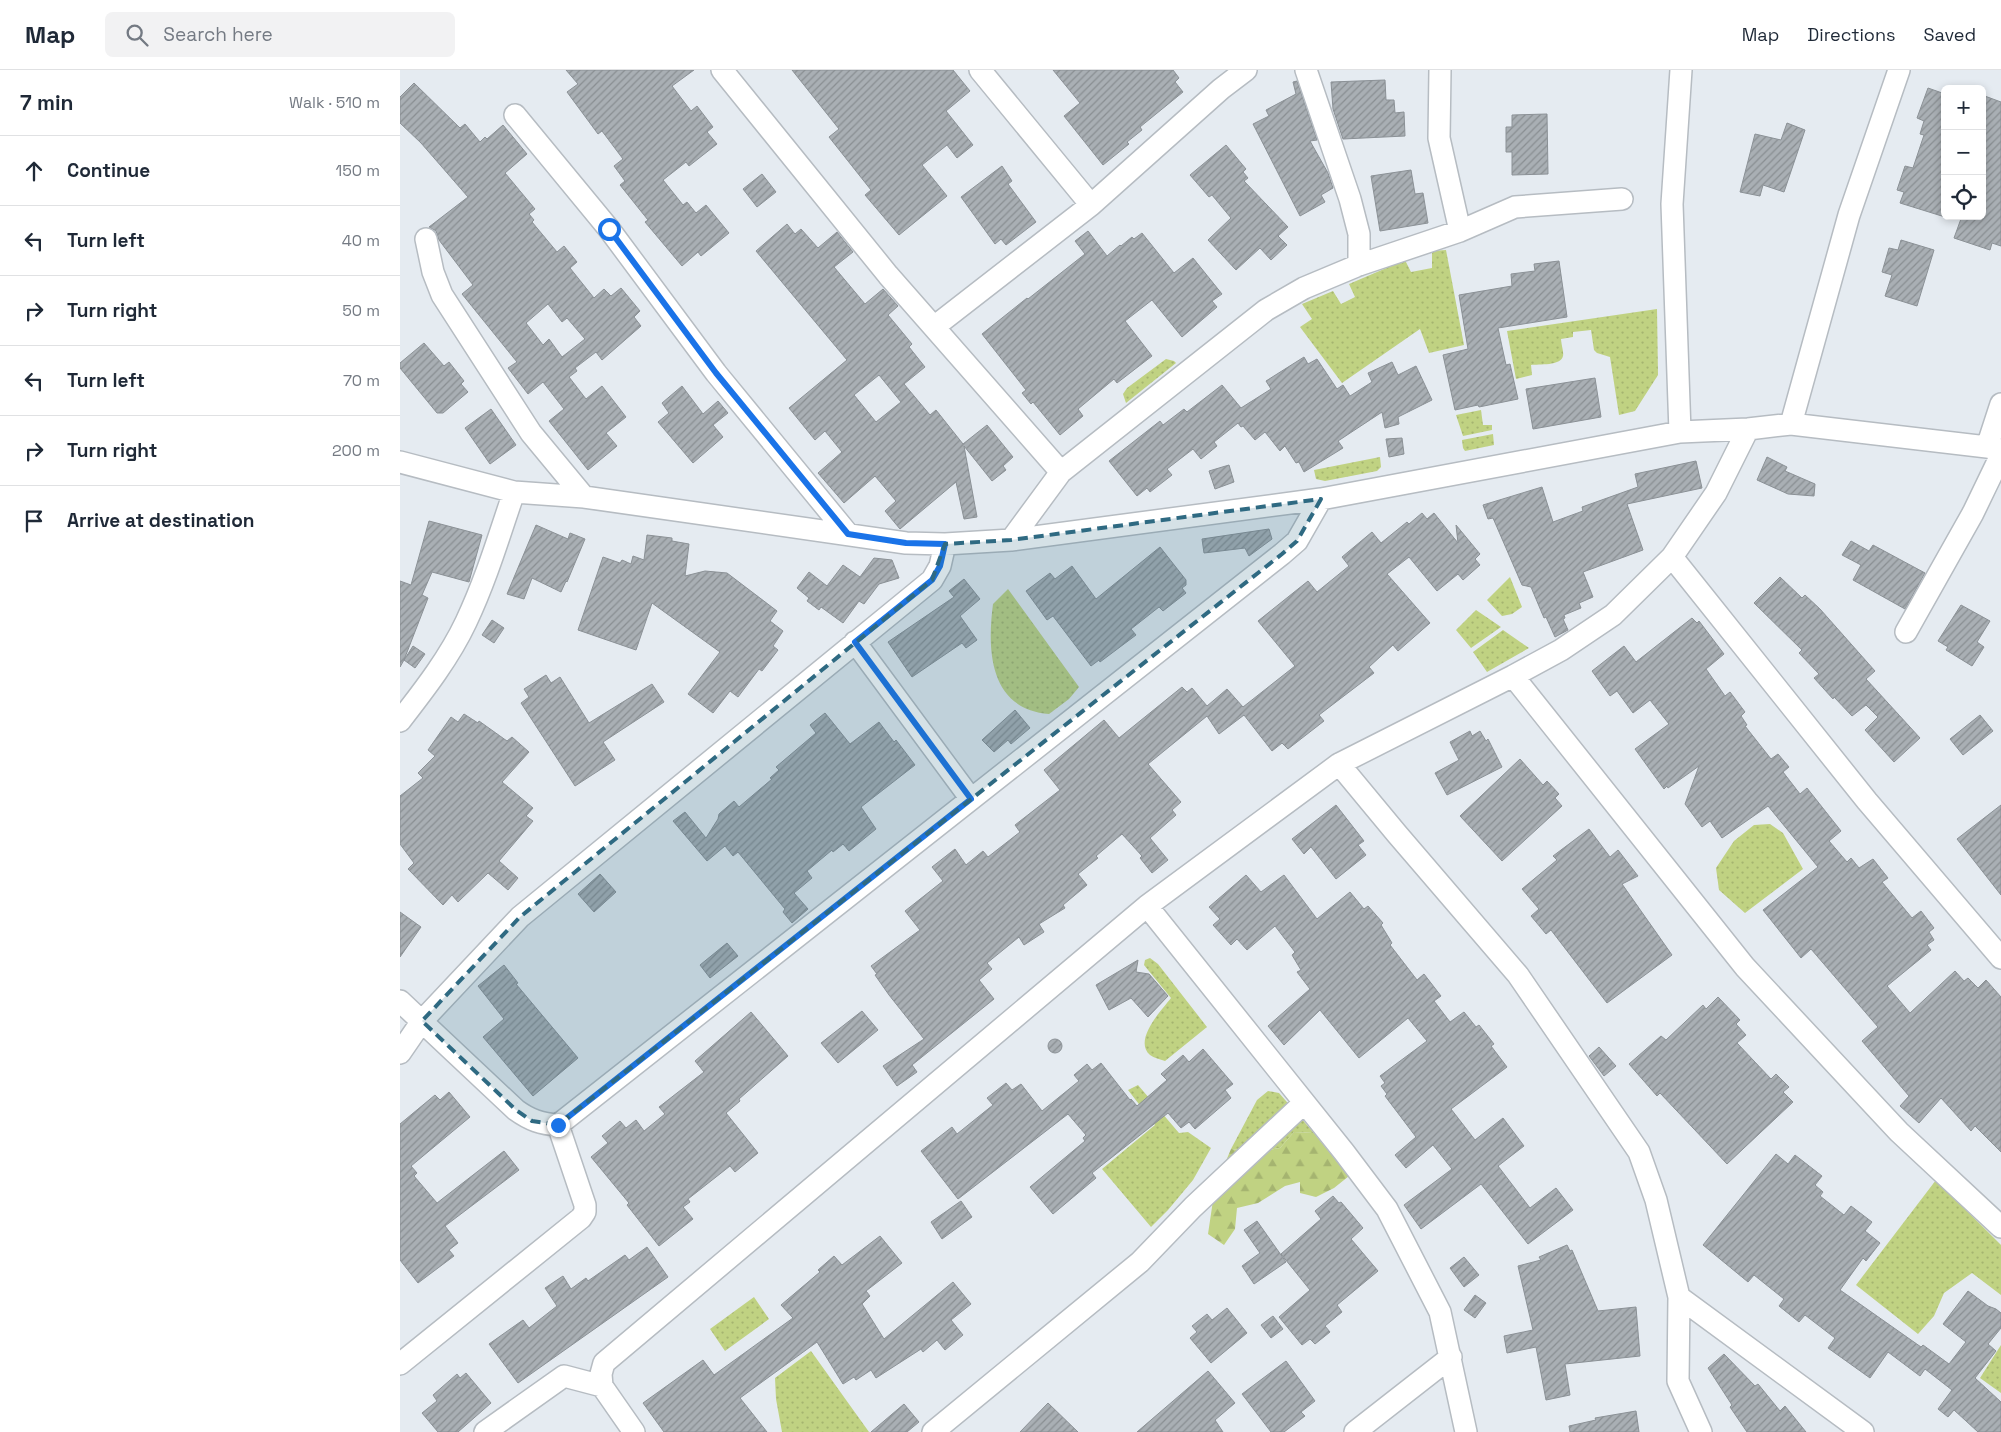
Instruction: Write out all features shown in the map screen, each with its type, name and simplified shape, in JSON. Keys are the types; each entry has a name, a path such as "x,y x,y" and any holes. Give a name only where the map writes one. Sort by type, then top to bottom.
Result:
{"street":[{"path":"722,70 888,275 1061,472"},
{"path":"980,70 1091,205"},
{"path":"1306,70 1350,199 1358,234 1359,265"},
{"path":"1440,70 1439,138 1460,231"},
{"path":"1680,432 1672,204 1681,70"},
{"path":"1791,424 1849,215 1900,70"},
{"path":"934,327 1091,205 1240,72"},
{"path":"515,115 609,229 716,373 848,534"},
{"path":"1011,540 1061,472 1266,310 1304,288 1359,265 1460,231 1515,207 1622,199"},
{"path":"426,239 433,272 442,294 531,433 584,497"},
{"path":"1906,632 1973,512 1996,451 2001,404"},
{"path":"400,462 514,492 584,497 906,543 945,544 1011,540 1321,499 1680,432 1748,429 1791,424 1996,451"},
{"path":"634,1432 602,1386 601,1374 604,1363 1146,906 1339,764 1514,676 1561,650 1612,615 1672,557 1716,493 1748,429"},
{"path":"400,721 432,679 465,624 483,583 514,492"},
{"path":"400,1000 516,1110 532,1121 558,1125 1297,541 1321,499"},
{"path":"400,1053 422,1021 520,917 932,580 940,566 945,544"},
{"path":"1672,557 1867,801 2001,958"},
{"path":"855,642 971,799"},
{"path":"1514,676 1745,967 1900,1132 2001,1227"},
{"path":"1339,764 1518,975 1639,1152 1656,1200 1679,1297 1678,1381 1701,1432"},
{"path":"1146,906 1344,1152 1387,1209 1440,1312 1466,1432"},
{"path":"933,1432 1140,1262 1193,1207 1304,1103"},
{"path":"400,1364 581,1218 585,1212 585,1204 558,1125"},
{"path":"1679,1297 1864,1432"},
{"path":"1355,1432 1451,1357"},
{"path":"484,1432 564,1376 602,1386"}],"highlighted area":[{"path":"1321,499 1297,541 1282,554 558,1125 532,1121 516,1110 422,1021 520,917 932,580 945,544 1011,540"}],"green space":[{"path":"1446,250 1464,345 1429,353 1420,329 1342,383 1300,327 1312,319 1302,304 1333,291 1341,304 1355,297 1349,284 1405,260 1411,272 1432,268 1432,251"},
{"path":"1657,309 1658,375 1635,411 1619,415 1610,357 1597,353 1594,350 1591,330 1573,332 1573,337 1561,339 1563,356 1561,359 1554,363 1531,365 1532,375 1516,379 1507,331"},
{"path":"1166,359 1176,363 1126,403 1123,394 1127,388"},
{"path":"1481,410 1483,425 1492,425 1492,430 1463,436 1456,415"},
{"path":"1493,434 1494,445 1465,451 1463,448 1462,440"},
{"path":"1380,457 1381,467 1377,471 1325,481 1316,479 1314,470"},
{"path":"1510,577 1522,607 1512,614 1502,616 1487,600"},
{"path":"1008,589 1079,687 1069,699 1049,714 1029,710 1014,701 1003,689 996,674 992,658 991,640 993,604"},
{"path":"1476,610 1501,627 1471,648 1456,630"},
{"path":"1503,630 1529,648 1487,672 1473,652"},
{"path":"1770,824 1783,833 1803,869 1745,913 1719,890 1716,868 1734,841 1754,825"},
{"path":"1150,958 1158,964 1207,1027 1165,1061 1150,1055 1146,1049 1145,1042 1150,1026 1171,998 1144,965 1145,960"},
{"path":"1138,1085 1179,1133 1188,1132 1211,1148 1193,1180 1151,1227 1102,1169 1155,1125 1128,1090"},
{"path":"1268,1091 1279,1093 1314,1133 1294,1132 1280,1148 1258,1152 1231,1149 1257,1100"},
{"path":"1294,1132 1314,1133 1349,1176 1334,1188 1316,1197 1300,1193 1300,1182 1285,1186 1258,1203 1237,1208 1235,1229 1224,1245 1208,1234 1215,1187 1231,1149 1258,1152 1280,1148"},
{"path":"1936,1180 2001,1245 2001,1295 1972,1273 1944,1293 1934,1316 1918,1334 1856,1285"},
{"path":"754,1297 769,1319 725,1351 710,1329"},
{"path":"2001,1345 2001,1393 1980,1378"},
{"path":"811,1351 869,1432 782,1432 776,1399 775,1378"}],"building":[{"path":"566,70 694,70 672,86 691,111 697,106 713,127 707,132 717,144 689,166 686,162 663,180 683,205 687,202 696,213 706,205 729,233 701,256 698,252 682,266 645,222 648,220 620,185 625,181 614,166 623,159 602,131 598,134 567,92 578,84"},
{"path":"792,70 953,70 970,91 946,111 973,145 957,158 947,145 922,165 947,196 899,235 865,195 871,190 829,137 839,129"},
{"path":"1053,70 1173,70 1179,78 1175,82 1183,92 1140,127 1142,130 1127,142 1129,144 1103,165 1064,116 1080,103"},
{"path":"1385,80 1386,100 1394,100 1395,113 1404,112 1405,136 1343,139 1333,109 1331,82"},
{"path":"1297,81 1317,140 1310,141 1328,173 1333,188 1321,195 1325,202 1300,216 1253,124 1269,116 1266,110 1296,94 1293,82"},
{"path":"414,83 460,128 465,124 480,142 485,137 487,139 503,125 527,154 505,173 535,209 529,214 534,220 532,222 557,252 564,246 577,262 570,268 594,298 604,289 611,296 621,288 640,311 634,317 641,326 602,360 596,352 575,368 577,371 569,377 586,399 602,386 626,417 606,433 617,446 588,470 549,421 564,409 543,382 528,394 508,368 517,362 462,294 473,285 439,240 436,231 429,227 468,197 421,143 400,123 400,97","holes":["548,304 562,322 567,318 585,339 562,357 549,339 543,345 526,323"]},
{"path":"1928,88 1941,93 1941,216 1900,203 1904,192 1897,190 1905,166 1913,168 1924,135 1920,134 1924,121 1917,118"},
{"path":"1986,96 2001,102 2001,246 1992,243 1990,250 1954,238 1961,220 1986,220"},
{"path":"1547,114 1548,174 1512,175 1512,152 1506,152 1506,127 1512,127 1512,115"},
{"path":"1787,123 1805,130 1784,192 1763,185 1760,196 1740,192 1755,134 1781,140"},
{"path":"1226,145 1246,169 1243,172 1248,178 1244,181 1288,227 1278,236 1287,245 1271,260 1260,248 1236,270 1208,240 1231,218 1212,195 1209,197 1190,175"},
{"path":"1002,166 1012,181 1008,184 1036,222 1006,245 1001,239 995,244 961,197"},
{"path":"1411,170 1415,194 1423,193 1428,223 1380,231 1371,176"},
{"path":"762,174 776,192 757,207 743,189"},
{"path":"787,224 795,234 801,229 818,248 837,232 853,252 834,267 865,304 883,289 898,306 888,315 912,344 909,347 925,367 904,384 930,415 936,410 963,444 987,425 1013,457 1003,466 1006,470 992,481 964,446 977,517 964,519 956,482 900,529 885,511 896,501 875,476 844,503 818,473 842,452 825,431 815,440 789,408 847,360 756,251","holes":["879,375 901,402 876,422 854,395"]},
{"path":"1088,231 1107,256 1132,237 1134,239 1142,233 1174,273 1193,258 1222,294 1212,301 1217,307 1182,337 1152,300 1125,321 1152,356 1117,383 1114,379 1078,409 1083,416 1060,435 1033,402 1031,404 1022,393 1026,390 982,334 1085,254 1075,241"},
{"path":"1901,240 1934,250 1917,306 1885,296 1892,275 1882,272 1889,248 1898,250"},
{"path":"1559,261 1567,317 1498,328 1506,365 1510,364 1518,399 1455,410 1443,355 1468,349 1459,295 1512,286 1511,274 1535,271 1534,264"},
{"path":"424,343 444,366 449,362 464,381 461,384 468,392 443,413 437,413 400,368 400,363"},
{"path":"1304,357 1308,364 1317,359 1337,389 1343,385 1350,396 1372,382 1368,373 1392,362 1398,375 1416,366 1432,400 1398,417 1399,424 1385,428 1382,412 1338,441 1343,448 1304,472 1299,462 1296,463 1285,446 1280,451 1265,432 1255,440 1238,423 1214,442 1217,446 1201,459 1193,449 1167,469 1172,475 1150,492 1147,488 1137,496 1109,461 1160,421 1163,425 1184,409 1187,412 1222,385 1241,408 1271,389 1266,381"},
{"path":"1595,378 1601,417 1533,429 1526,389"},
{"path":"682,386 703,414 718,401 728,413 713,425 723,437 693,463 658,422 669,413 662,403"},
{"path":"491,409 516,445 490,464 465,428"},
{"path":"1402,438 1404,454 1389,457 1386,439"},
{"path":"1767,457 1787,467 1785,471 1815,484 1814,496 1788,494 1757,480"},
{"path":"1696,461 1702,488 1627,504 1643,550 1583,572 1593,597 1579,603 1581,608 1564,615 1565,618 1563,619 1568,630 1555,637 1546,617 1544,618 1531,587 1522,585 1493,518 1488,519 1483,505 1542,487 1553,522 1583,511 1582,507 1638,487 1635,474"},
{"path":"1229,465 1234,482 1215,489 1209,471"},
{"path":"1422,513 1427,519 1434,513 1458,543 1456,525 1480,554 1475,559 1480,565 1463,580 1458,574 1437,591 1409,557 1387,574 1430,623 1398,651 1393,645 1369,667 1374,673 1319,715 1324,721 1288,749 1282,743 1272,751 1244,715 1219,734 1207,716 1148,764 1181,802 1172,810 1176,815 1150,838 1168,860 1152,873 1140,858 1142,856 1122,834 1096,856 1098,858 1078,874 1087,885 1063,905 1065,908 1039,924 1044,932 1024,945 1019,937 987,963 992,969 979,980 994,999 912,1065 917,1072 897,1086 883,1066 924,1039 889,995 871,966 920,930 905,911 943,881 932,867 955,849 966,865 983,851 988,857 1020,832 1015,825 1060,790 1044,770 1104,720 1119,738 1182,687 1187,692 1192,688 1207,706 1227,689 1243,707 1295,666 1258,621 1308,581 1317,592 1349,566 1342,557 1372,532 1381,543 1407,522 1409,524"},
{"path":"429,521 482,535 469,582 432,572 422,595 428,598 400,667 400,581 411,585"},
{"path":"536,525 568,539 570,533 585,539 561,592 532,578 524,599 507,594"},
{"path":"1269,529 1272,539 1249,556 1245,548 1204,553 1202,539"},
{"path":"647,535 672,538 672,541 689,544 685,576 705,571 727,573 777,611 770,621 783,631 773,646 778,650 762,671 759,669 738,697 730,691 713,713 688,694 720,652 652,603 636,650 578,630 603,557 620,563 622,560 631,564 633,556 644,560"},
{"path":"1851,541 1869,551 1873,545 1925,573 1905,609 1853,580 1861,565 1842,555"},
{"path":"1160,547 1186,580 1186,585 1182,588 1186,593 1163,611 1159,607 1131,629 1136,635 1100,662 1099,660 1091,666 1053,616 1047,620 1026,591 1050,573 1055,579 1072,566 1096,599"},
{"path":"874,558 892,560 899,578 879,584 864,604 859,601 843,623 821,607 819,610 807,601 809,598 797,588 809,572 827,586 843,565 860,577"},
{"path":"1780,577 1802,598 1805,595 1820,609 1875,671 1866,679 1920,738 1894,762 1865,730 1878,717 1866,705 1852,716 1834,697 1833,699 1814,678 1819,674 1799,653 1802,650 1754,603"},
{"path":"964,579 980,599 960,616 977,640 966,648 962,643 912,677 888,642 954,597 949,591"},
{"path":"1961,605 1990,621 1977,642 1984,647 1972,666 1946,650 1948,647 1938,641"},
{"path":"1692,618 1697,623 1699,621 1724,654 1706,669 1725,696 1730,692 1745,712 1741,716 1747,725 1745,726 1771,759 1778,754 1789,767 1783,772 1800,794 1807,788 1841,831 1829,841 1847,862 1851,858 1859,868 1873,859 1888,878 1882,882 1912,918 1921,911 1934,928 1929,932 1934,940 1927,945 1931,950 1887,986 1910,1013 1955,971 1964,981 1968,978 1978,988 1986,980 2001,997 2001,1152 1975,1126 1971,1131 1941,1098 1919,1123 1900,1106 1909,1096 1862,1041 1878,1027 1811,949 1801,958 1763,910 1818,867 1768,806 1722,838 1710,821 1702,827 1685,804 1699,766 1664,789 1635,749 1669,724 1650,700 1633,713 1617,691 1610,696 1592,671 1624,646 1636,662"},
{"path":"492,620 504,628 494,643 482,635"},
{"path":"413,646 425,654 415,668 404,660"},
{"path":"546,675 551,683 560,677 589,723 652,684 664,702 603,742 615,760 575,786 521,703 529,697 524,689"},
{"path":"1015,710 1030,728 1011,744 1008,740 994,752 982,740"},
{"path":"825,713 850,744 879,722 915,765 861,807 876,829 849,851 843,844 833,852 832,850 807,871 812,878 794,893 808,909 792,923 783,912 785,909 738,852 733,856 725,846 707,861 673,821 685,812 706,838 718,819 719,814 734,801 739,807 772,779 770,778 779,770 776,767 816,733 810,725"},
{"path":"464,714 478,723 479,721 507,741 512,737 529,752 502,782 533,808 526,816 533,821 499,861 518,878 508,890 488,873 458,902 452,895 443,905 408,869 414,863 400,844 400,796 423,778 418,773 435,756 428,750 451,717 458,722"},
{"path":"1980,715 1993,731 1963,755 1950,739"},
{"path":"1470,731 1472,736 1480,731 1486,741 1488,739 1502,767 1447,795 1435,773 1459,760 1450,742"},
{"path":"1520,759 1543,785 1547,781 1559,794 1555,798 1562,806 1502,861 1460,816"},
{"path":"1336,805 1364,841 1358,845 1366,855 1336,879 1311,847 1304,854 1292,839"},
{"path":"2001,805 2001,895 1957,839"},
{"path":"1589,829 1610,857 1618,850 1638,876 1622,884 1672,955 1607,1003 1551,930 1546,934 1531,916 1539,909 1522,889 1557,860 1553,856"},
{"path":"600,874 616,892 594,912 578,894"},
{"path":"1246,875 1261,892 1284,875 1317,919 1350,892 1364,909 1368,906 1383,923 1381,925 1392,943 1390,945 1417,980 1424,974 1441,996 1434,1001 1450,1022 1464,1012 1476,1027 1479,1025 1494,1044 1491,1046 1507,1067 1451,1109 1475,1140 1503,1118 1524,1146 1498,1166 1530,1208 1556,1188 1573,1210 1528,1244 1481,1184 1421,1229 1404,1205 1452,1169 1433,1145 1406,1168 1395,1155 1416,1137 1385,1096 1387,1094 1381,1086 1385,1083 1380,1076 1427,1041 1408,1018 1359,1058 1320,1010 1284,1045 1268,1026 1310,989 1297,972 1301,970 1292,955 1295,952 1275,926 1247,950 1237,939 1231,945 1213,925 1220,919 1209,907"},
{"path":"400,912 421,927 400,957"},
{"path":"727,943 738,956 710,978 700,965"},
{"path":"1138,960 1136,972 1149,974 1168,996 1148,1017 1131,998 1109,1010 1096,985"},
{"path":"504,965 518,983 516,984 578,1058 533,1096 483,1037 504,1019 478,986"},
{"path":"1718,997 1740,1020 1736,1024 1746,1035 1737,1043 1771,1079 1776,1074 1789,1087 1783,1092 1793,1102 1727,1164 1660,1093 1657,1096 1629,1064 1661,1036 1666,1040 1703,1005 1706,1009"},
{"path":"862,1011 878,1030 838,1063 821,1043"},
{"path":"751,1012 788,1056 739,1099 740,1101 726,1113 758,1153 735,1172 730,1166 688,1199 690,1202 683,1207 693,1219 659,1246 627,1205 629,1203 591,1157 608,1143 602,1136 620,1121 626,1128 636,1120 644,1131 665,1114 659,1107 704,1072 695,1061"},
{"path":"1052,1039 1058,1039 1062,1046 1058,1053 1052,1053 1048,1049 1048,1043"},
{"path":"1599,1047 1616,1066 1604,1076 1589,1056"},
{"path":"1203,1049 1233,1084 1225,1090 1231,1098 1195,1129 1189,1122 1181,1128 1168,1113 1092,1173 1096,1178 1053,1214 1030,1187 1085,1141 1083,1138 1086,1135 1068,1114 958,1199 921,1151 952,1127 957,1134 993,1105 987,1098 1006,1083 1012,1090 1021,1084 1042,1111 1079,1081 1074,1075 1087,1064 1092,1070 1101,1063 1130,1100 1137,1106 1167,1080 1161,1074 1183,1055 1189,1062"},
{"path":"449,1092 470,1117 411,1166 417,1173 414,1176 437,1203 504,1151 519,1170 445,1226 458,1243 449,1250 454,1256 418,1283 400,1260 400,1124 435,1095 440,1100"},
{"path":"1776,1154 1788,1164 1795,1155 1822,1176 1815,1185 1823,1192 1820,1196 1844,1215 1851,1206 1872,1222 1865,1231 1880,1243 1866,1261 1863,1258 1840,1290 1921,1347 1923,1345 1949,1364 1966,1342 1943,1324 1968,1291 2001,1313 2001,1328 1988,1344 1996,1351 1975,1378 2001,1402 2001,1432 1978,1432 1954,1410 1948,1417 1938,1409 1952,1390 1925,1369 1920,1376 1888,1352 1870,1378 1828,1348 1835,1338 1805,1315 1799,1322 1779,1306 1784,1299 1754,1275 1748,1282 1703,1245"},
{"path":"1333,1196 1339,1203 1341,1202 1363,1228 1351,1239 1378,1271 1337,1305 1342,1312 1325,1326 1330,1332 1315,1344 1310,1339 1302,1345 1279,1317 1310,1290 1281,1254 1321,1219 1315,1211"},
{"path":"961,1201 972,1217 942,1239 931,1222"},
{"path":"1257,1221 1286,1262 1254,1284 1242,1266 1260,1253 1244,1230"},
{"path":"880,1236 902,1263 866,1291 870,1296 862,1304 884,1339 953,1282 971,1304 951,1320 963,1335 945,1350 937,1340 923,1352 921,1349 876,1378 871,1370 856,1380 854,1377 843,1384 817,1342 740,1398 767,1432 664,1432 643,1403 703,1360 714,1375 793,1318 781,1305 820,1272 818,1270 834,1256 842,1265"},
{"path":"1567,1245 1570,1251 1572,1250 1598,1311 1636,1307 1640,1356 1565,1364 1570,1395 1546,1400 1536,1347 1507,1353 1504,1336 1533,1330 1518,1266 1541,1260 1539,1257"},
{"path":"647,1247 668,1277 518,1383 489,1344 523,1320 529,1328 557,1306 545,1288 563,1276 571,1289 586,1278 588,1281 625,1255 629,1260"},
{"path":"1464,1257 1479,1275 1464,1287 1450,1268"},
{"path":"1475,1295 1486,1303 1475,1318 1464,1310"},
{"path":"1227,1308 1247,1333 1211,1363 1190,1338 1197,1332 1192,1326 1207,1314 1212,1320"},
{"path":"1273,1316 1283,1329 1271,1338 1261,1325"},
{"path":"1724,1354 1755,1386 1758,1384 1780,1411 1785,1406 1806,1432 1747,1432 1730,1407 1732,1405 1708,1368"},
{"path":"1286,1361 1315,1401 1301,1412 1305,1416 1284,1432 1271,1432 1242,1394"},
{"path":"1208,1371 1235,1403 1215,1420 1223,1432 1137,1432"},
{"path":"466,1373 491,1403 458,1432 438,1432 422,1413 437,1401 433,1395 457,1374 460,1378"},
{"path":"1048,1403 1078,1432 1020,1432"},
{"path":"904,1404 919,1422 907,1432 871,1432"},
{"path":"1636,1411 1639,1432 1570,1432 1569,1426 1596,1420 1595,1418"}],"route":[{"path":"558,1125 971,799 855,642 932,580 940,566 945,544 906,543 848,534 716,373 609,229"}]}
